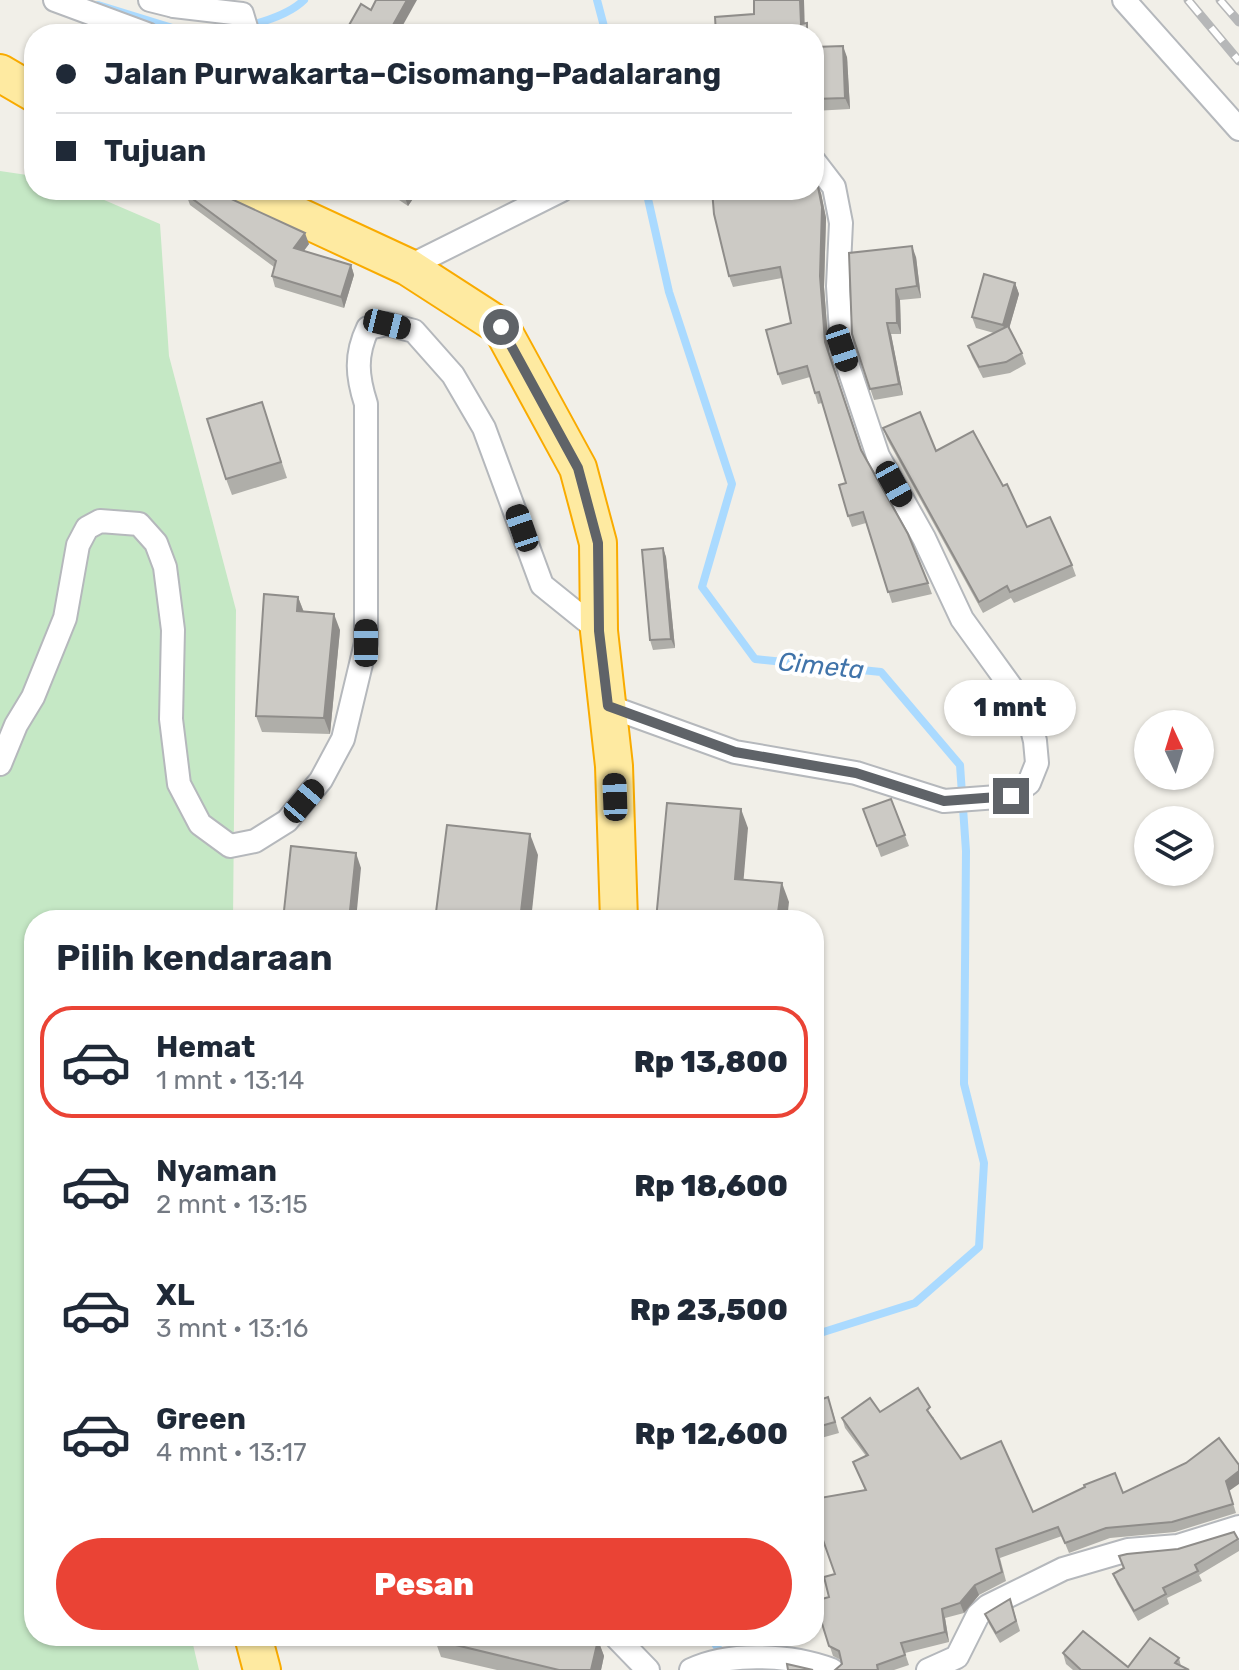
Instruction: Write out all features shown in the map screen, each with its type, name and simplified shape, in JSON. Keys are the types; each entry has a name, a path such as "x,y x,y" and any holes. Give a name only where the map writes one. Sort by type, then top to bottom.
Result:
{"highway":[{"path":"0,73 24,87"},
{"path":"264,200 408,267 501,327 578,468 598,543 599,631 608,706 618,910"},
{"path":"256,1646 262,1670"}],"street":[{"path":"55,0 120,24"},
{"path":"150,0 178,3 245,24"},
{"path":"1124,0 1239,129"},
{"path":"608,706 735,752 856,773 944,801 1011,796 1029,783 1037,763 1027,709 962,619 924,538 878,456 842,348 838,286 841,223 834,187 824,174"},
{"path":"408,267 542,200"},
{"path":"0,764 65,618 78,545 87,528 100,521 139,524 156,543 165,567 173,630 171,719 179,784 200,824 230,846 255,841 287,821 321,780 343,739 366,643 366,404 357,376 360,345 368,328 387,324 414,331 453,375 484,428 542,585 599,631"},
{"path":"928,1670 957,1657 978,1615 988,1606 1063,1569 1128,1550 1178,1546 1239,1527"},
{"path":"625,1646 648,1670"},
{"path":"700,1666 759,1659 809,1661 832,1670"}],"green space":[{"path":"0,171 24,175 24,200 104,200 160,224 169,356 236,610 233,910 24,910 24,1646 193,1646 199,1670 0,1670"}],"building":[{"path":"376,0 407,0 394,24 350,24 361,4 371,10"},
{"path":"754,0 800,0 801,24 715,24 715,17 754,14"},
{"path":"843,46 845,98 824,99 824,47"},
{"path":"194,200 233,200 305,233 294,248 351,265 341,297 272,276 276,261"},
{"path":"713,200 821,200 820,276 825,342 861,450 908,534 928,583 888,592 863,512 848,516 839,485 846,483 819,392 815,393 807,366 778,374 766,330 791,323 780,267 729,276"},
{"path":"912,246 917,286 896,289 897,323 887,323 899,384 870,389 852,334 849,253"},
{"path":"984,274 1015,283 1003,325 972,317"},
{"path":"1008,326 1022,353 1006,362 979,367 968,346"},
{"path":"262,402 281,462 226,479 207,419"},
{"path":"920,412 936,451 973,431 1003,486 1007,484 1027,527 1050,517 1072,565 1010,592 1007,586 979,602 883,428"},
{"path":"663,548 671,639 650,640 642,550"},
{"path":"264,594 298,597 297,611 334,614 324,718 256,716"},
{"path":"891,799 905,835 877,846 863,809"},
{"path":"667,803 741,809 735,879 782,883 778,910 657,910"},
{"path":"447,825 530,834 521,910 436,910"},
{"path":"291,846 356,853 350,910 284,910"},
{"path":"918,1388 930,1407 927,1410 961,1459 1001,1441 1033,1512 1084,1485 1115,1473 1123,1493 1186,1463 1219,1438 1239,1465 1239,1471 1226,1481 1233,1504 1172,1522 1106,1528 1065,1543 1058,1527 996,1549 1002,1572 975,1585 960,1603 942,1609 945,1632 901,1643 905,1655 877,1665 878,1670 835,1670 842,1664 839,1651 829,1646 824,1630 824,1598 829,1597 824,1577 835,1574 824,1543 824,1497 866,1490 853,1462 868,1455 842,1418 870,1398 880,1412"},
{"path":"828,1397 835,1422 824,1425 824,1398"},
{"path":"1234,1532 1238,1539 1195,1565 1198,1571 1163,1588 1166,1594 1134,1611 1113,1574 1124,1568 1119,1556 1178,1549"},
{"path":"1010,1599 1016,1621 996,1633 985,1614"},
{"path":"1083,1631 1128,1667 1150,1638 1179,1658 1175,1663 1189,1670 1081,1670 1063,1653"},
{"path":"460,1646 597,1646 591,1670 559,1670"},
{"path":"787,1664 813,1670 788,1670"}],"waterway":[{"name":"Cimeta","path":"252,24 283,14 304,0"},
{"name":"Cimeta","path":"597,0 603,24"},
{"name":"Cimeta","path":"98,5 160,24"},
{"name":"Cimeta","path":"648,200 669,292 732,484 702,587 755,659 881,672 960,765 966,851 964,1084 984,1163 979,1247 915,1303 824,1332"},
{"name":"Cimeta","path":"717,1646 725,1659"}],"railway":[{"path":"1188,0 1239,61"},
{"path":"1220,0 1239,22"}],"route":[{"path":"501,327 578,468 598,543 599,631 608,706 735,752 856,773 944,801 1011,796"}]}
